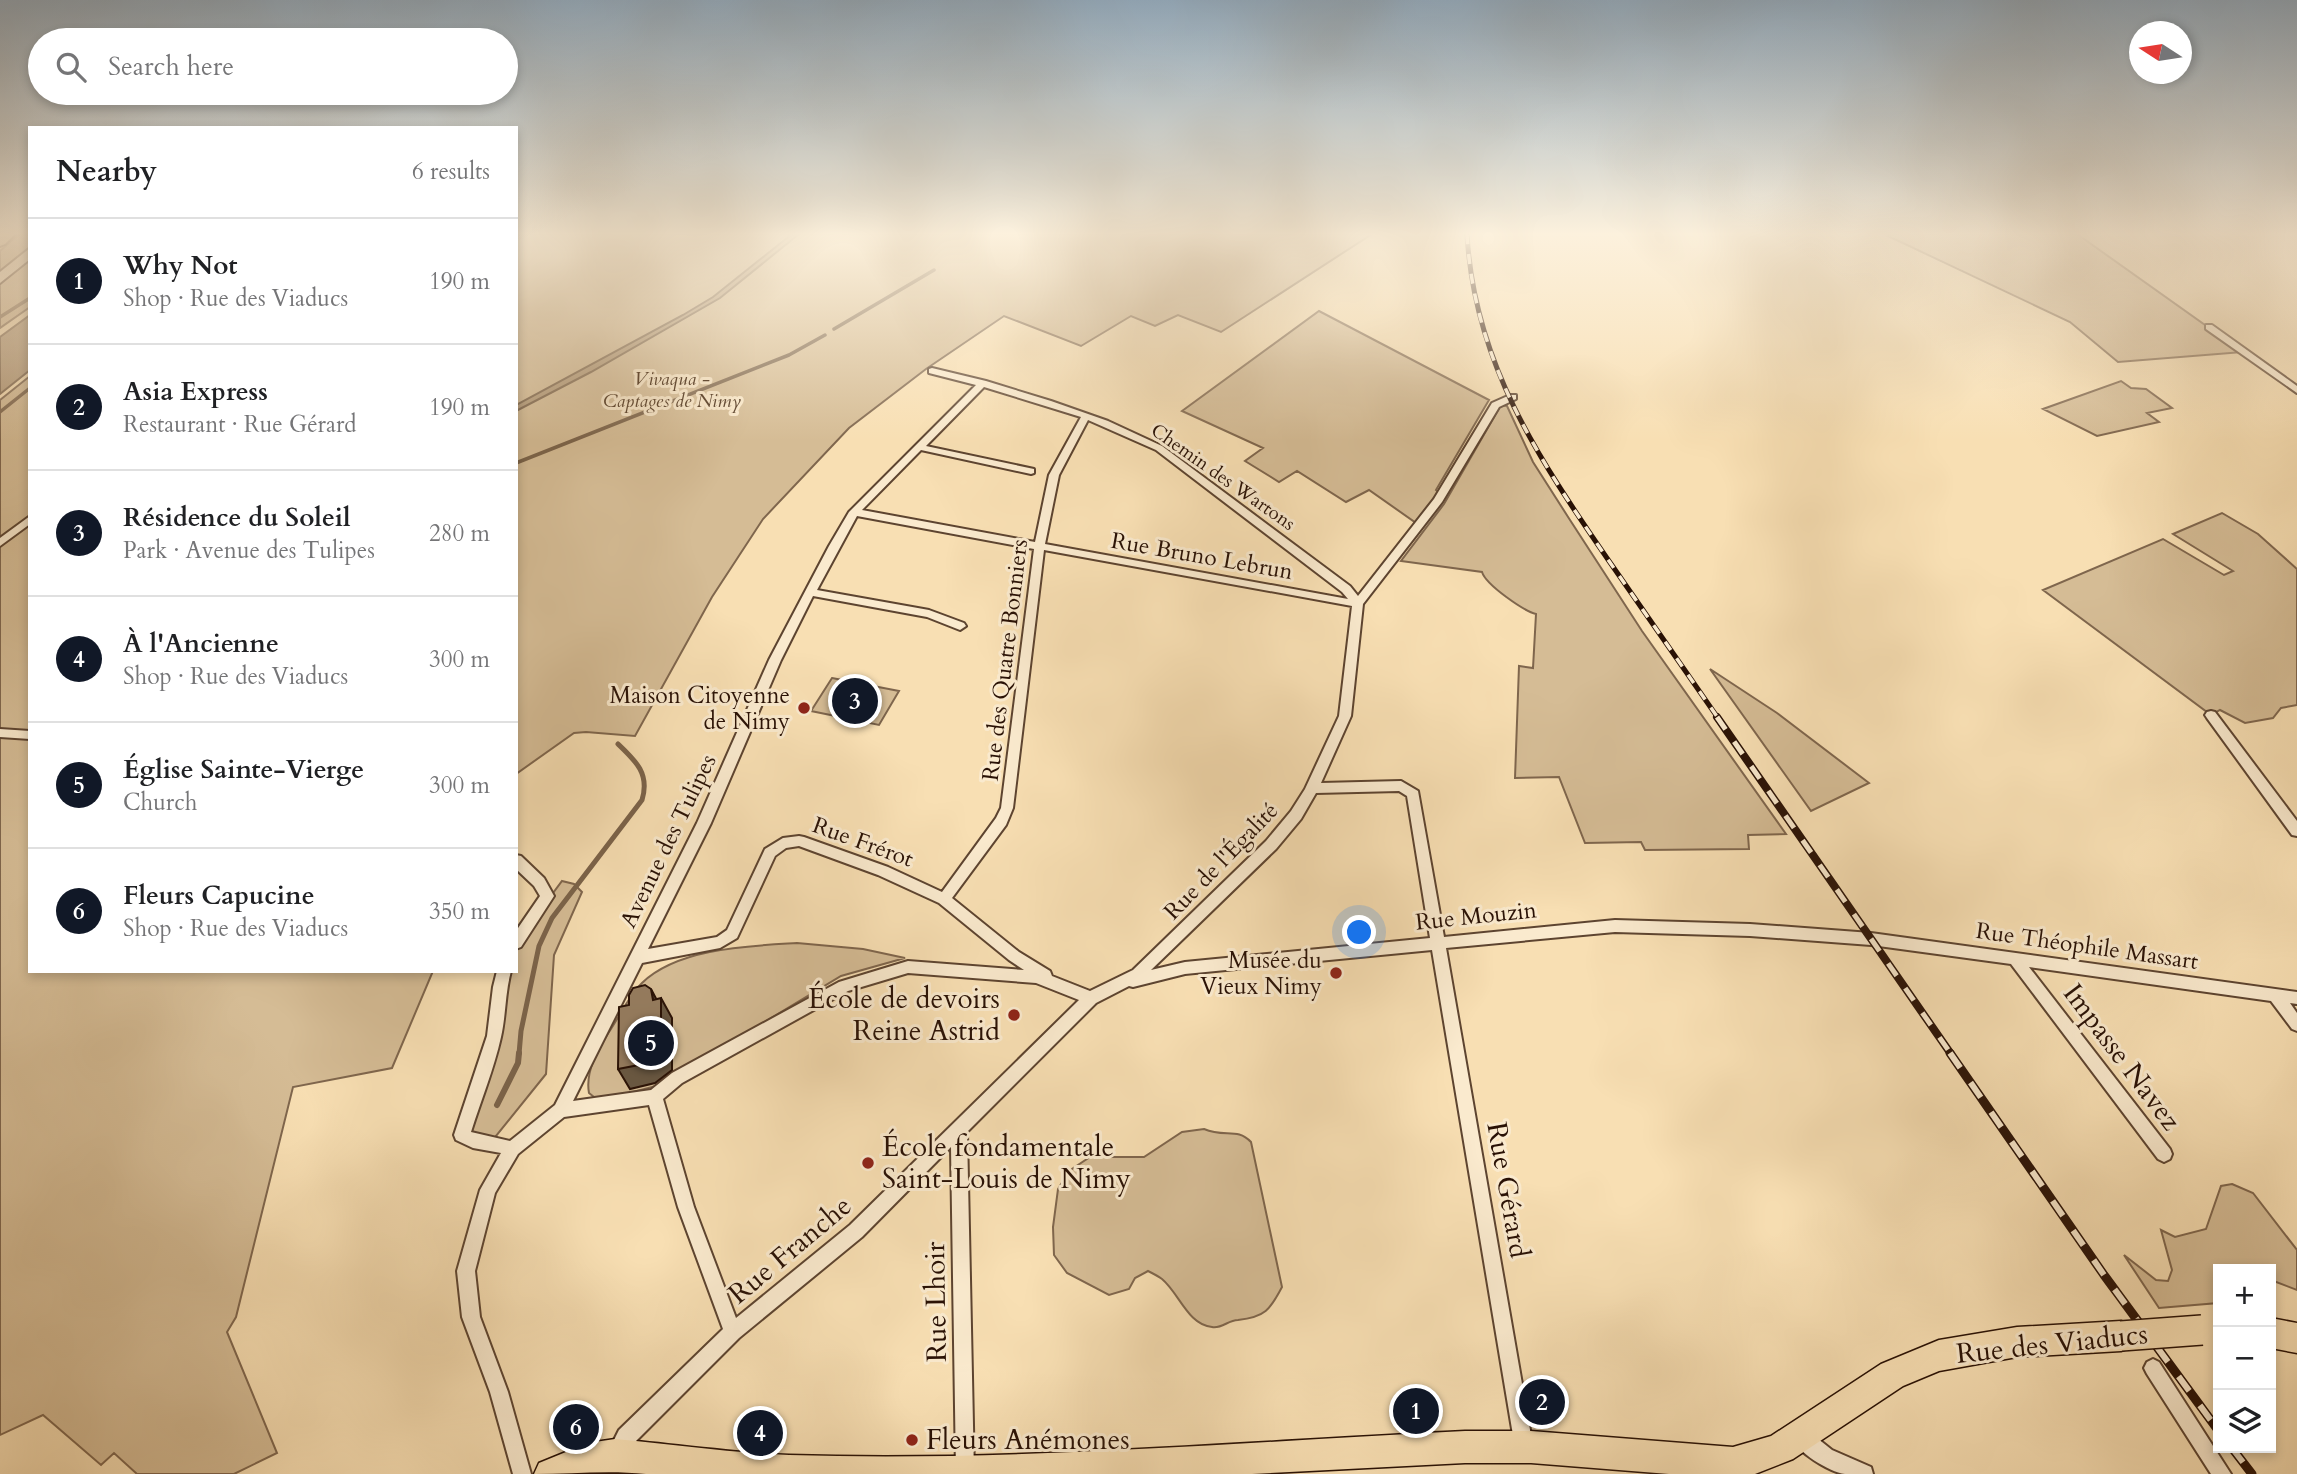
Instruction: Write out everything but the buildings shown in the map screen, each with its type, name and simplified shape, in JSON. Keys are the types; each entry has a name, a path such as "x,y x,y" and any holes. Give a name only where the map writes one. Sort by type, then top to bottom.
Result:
{"main road":[{"name":"Rue des Viaducs","path":"550,1474 588,1459 615,1455 785,1471 965,1472 1465,1447 1524,1448 1733,1463 1753,1460 1800,1437 1885,1379 1943,1355 2021,1343 2210,1330"},
{"path":"2276,1334 2297,1338"}],"street":[{"path":"2209,327 2297,390"},
{"name":"Chemin des Wartons","path":"932,371 983,383 1086,416 1160,448 1346,589 1358,603"},
{"name":"Avenue des Tulipes","path":"512,1149 561,1110 704,823 775,660 854,512 983,383"},
{"path":"1358,603 1438,500 1495,405 1513,397"},
{"name":"Rue des Quatre Bonniers","path":"944,899 1007,808 1039,548 1055,475 1086,416"},
{"path":"919,447 1031,471"},
{"name":"Rue Bruno Lebrun","path":"854,512 1039,548 1358,603"},
{"path":"0,542 28,521"},
{"path":"810,592 929,614 960,626"},
{"name":"Rue de l'Égalité","path":"1091,998 1138,974 1271,845 1296,815 1312,788 1345,716 1358,603"},
{"path":"2211,715 2297,831"},
{"path":"0,733 28,735"},
{"path":"1312,788 1401,786 1411,790 1437,943"},
{"name":"Rue Frérot","path":"635,958 720,942 732,934 770,853 783,843 805,843 883,871 944,899 1014,956 1060,985"},
{"path":"518,862 539,882 547,896 518,940"},
{"name":"Rue Mouzin","path":"1091,998 1131,982 1185,968 1615,926 1750,930 1871,939"},
{"name":"Rue Théophile Massart","path":"1871,939 2297,998"},
{"name":"Rue Gérard","path":"1437,943 1483,1192 1524,1448"},
{"name":"Impasse Navez","path":"2014,958 2164,1154"},
{"path":"561,1110 655,1097 677,1078 844,986 891,970 908,967 1017,974 1037,977 1091,998"},
{"path":"503,973 496,1002 495,1031 462,1135 469,1140 492,1142 512,1149 488,1190 466,1271 471,1317 499,1392 522,1474"},
{"path":"2275,995 2297,1024"},
{"name":"Rue Franche","path":"615,1455 626,1437 733,1332 856,1231 1091,998"},
{"path":"655,1097 686,1207 733,1332"},
{"name":"Rue Lhoir","path":"958,1130 965,1472"},
{"path":"2153,1368 2222,1474"},
{"path":"1800,1437 1825,1457 1864,1474"}],"green space":[{"path":"0,303 28,303 28,308 0,328"},
{"name":"Vivaqua - Captages de Nimy","path":"518,303 1266,303 1221,332 1178,315 1155,326 1131,316 1081,346 1004,316 926,369 849,428 763,519 712,597 635,736 574,733 518,773"},
{"path":"2029,303 2174,303 2243,352 2118,362 2070,322"},
{"path":"1319,311 1489,400 1436,490 1441,494 1419,525 1369,490 1346,502 1297,471 1279,482 1245,461 1263,448 1182,411"},
{"path":"28,378 28,973 432,973 392,1068 293,1087 236,1317 227,1332 277,1453 234,1474 137,1474 114,1453 101,1465 43,1415 0,1435 0,400"},
{"path":"2121,381 2131,388 2146,389 2172,408 2147,413 2159,422 2097,436 2043,409"},
{"path":"1501,405 1507,406 1533,462 1642,631 1786,834 1748,835 1749,849 1645,850 1641,842 1585,843 1559,777 1515,778 1519,666 1533,668 1536,614 1506,597 1490,584 1482,572 1401,561 1444,504"},
{"path":"2222,513 2258,534 2297,569 2297,705 2281,708 2273,718 2245,723 2220,710 2211,715 2043,590 2163,539 2224,575 2233,571 2173,534"},
{"path":"1710,669 1777,713 1869,783 1811,811"},
{"path":"832,678 899,691 879,725 811,711"},
{"path":"562,881 574,884 582,892 554,955 546,1074 492,1141 469,1140 504,973 518,973 518,940"},
{"path":"797,943 863,949 905,958 841,976 660,1085 606,1099 594,1097 589,1093 593,1061 601,1046 633,994 657,971 675,962 715,951"},
{"path":"1204,1129 1241,1135 1251,1142 1282,1287 1270,1307 1255,1317 1212,1327 1196,1321 1168,1285 1148,1271 1135,1278 1129,1289 1109,1295 1067,1273 1054,1255 1053,1227 1058,1189 1069,1171 1090,1157 1144,1157 1182,1132"},
{"path":"2232,1184 2253,1193 2297,1250 2297,1290 2276,1282 2276,1264 2213,1264 2213,1303 2159,1308 2124,1255 2156,1280 2168,1281 2172,1270 2161,1230 2175,1237 2206,1229 2221,1186"}],"shaded area":[{"path":"703,303 712,303 591,372 518,410 518,404"},
{"path":"28,316 28,372 0,394 0,337"}],"waterway":[{"path":"0,317 22,303"},
{"path":"834,329 878,303"},
{"path":"518,462 789,355 825,335"},
{"path":"0,412 28,390"},
{"path":"519,1054 521,1031 539,946 552,918 642,800 643,775 636,762 618,744"},
{"path":"497,1105 518,1063 519,1053"}],"railway":[{"path":"1477,303 1496,367 1535,446 1583,523 1718,718"},
{"path":"1717,717 1951,1054"},
{"path":"1950,1053 2104,1275 2213,1423"},
{"path":"2236,1453 2252,1474"}],"place":[{"name":"Résidence du Soleil","path":"855,701"},
{"name":"Maison Citoyenne de Nimy","path":"804,708"},
{"name":"Musée du Vieux Nimy","path":"1336,973"},
{"name":"École de devoirs Reine Astrid","path":"1014,1015"},
{"name":"Église Sainte-Vierge","path":"651,1043"},
{"name":"École fondamentale Saint-Louis de Nimy","path":"868,1163"},
{"name":"Asia Express","path":"1542,1402"},
{"name":"Why Not","path":"1416,1411"},
{"name":"Fleurs Capucine","path":"576,1427"},
{"name":"À l'Ancienne","path":"760,1433"},
{"name":"Fleurs Anémones","path":"912,1440"}]}
